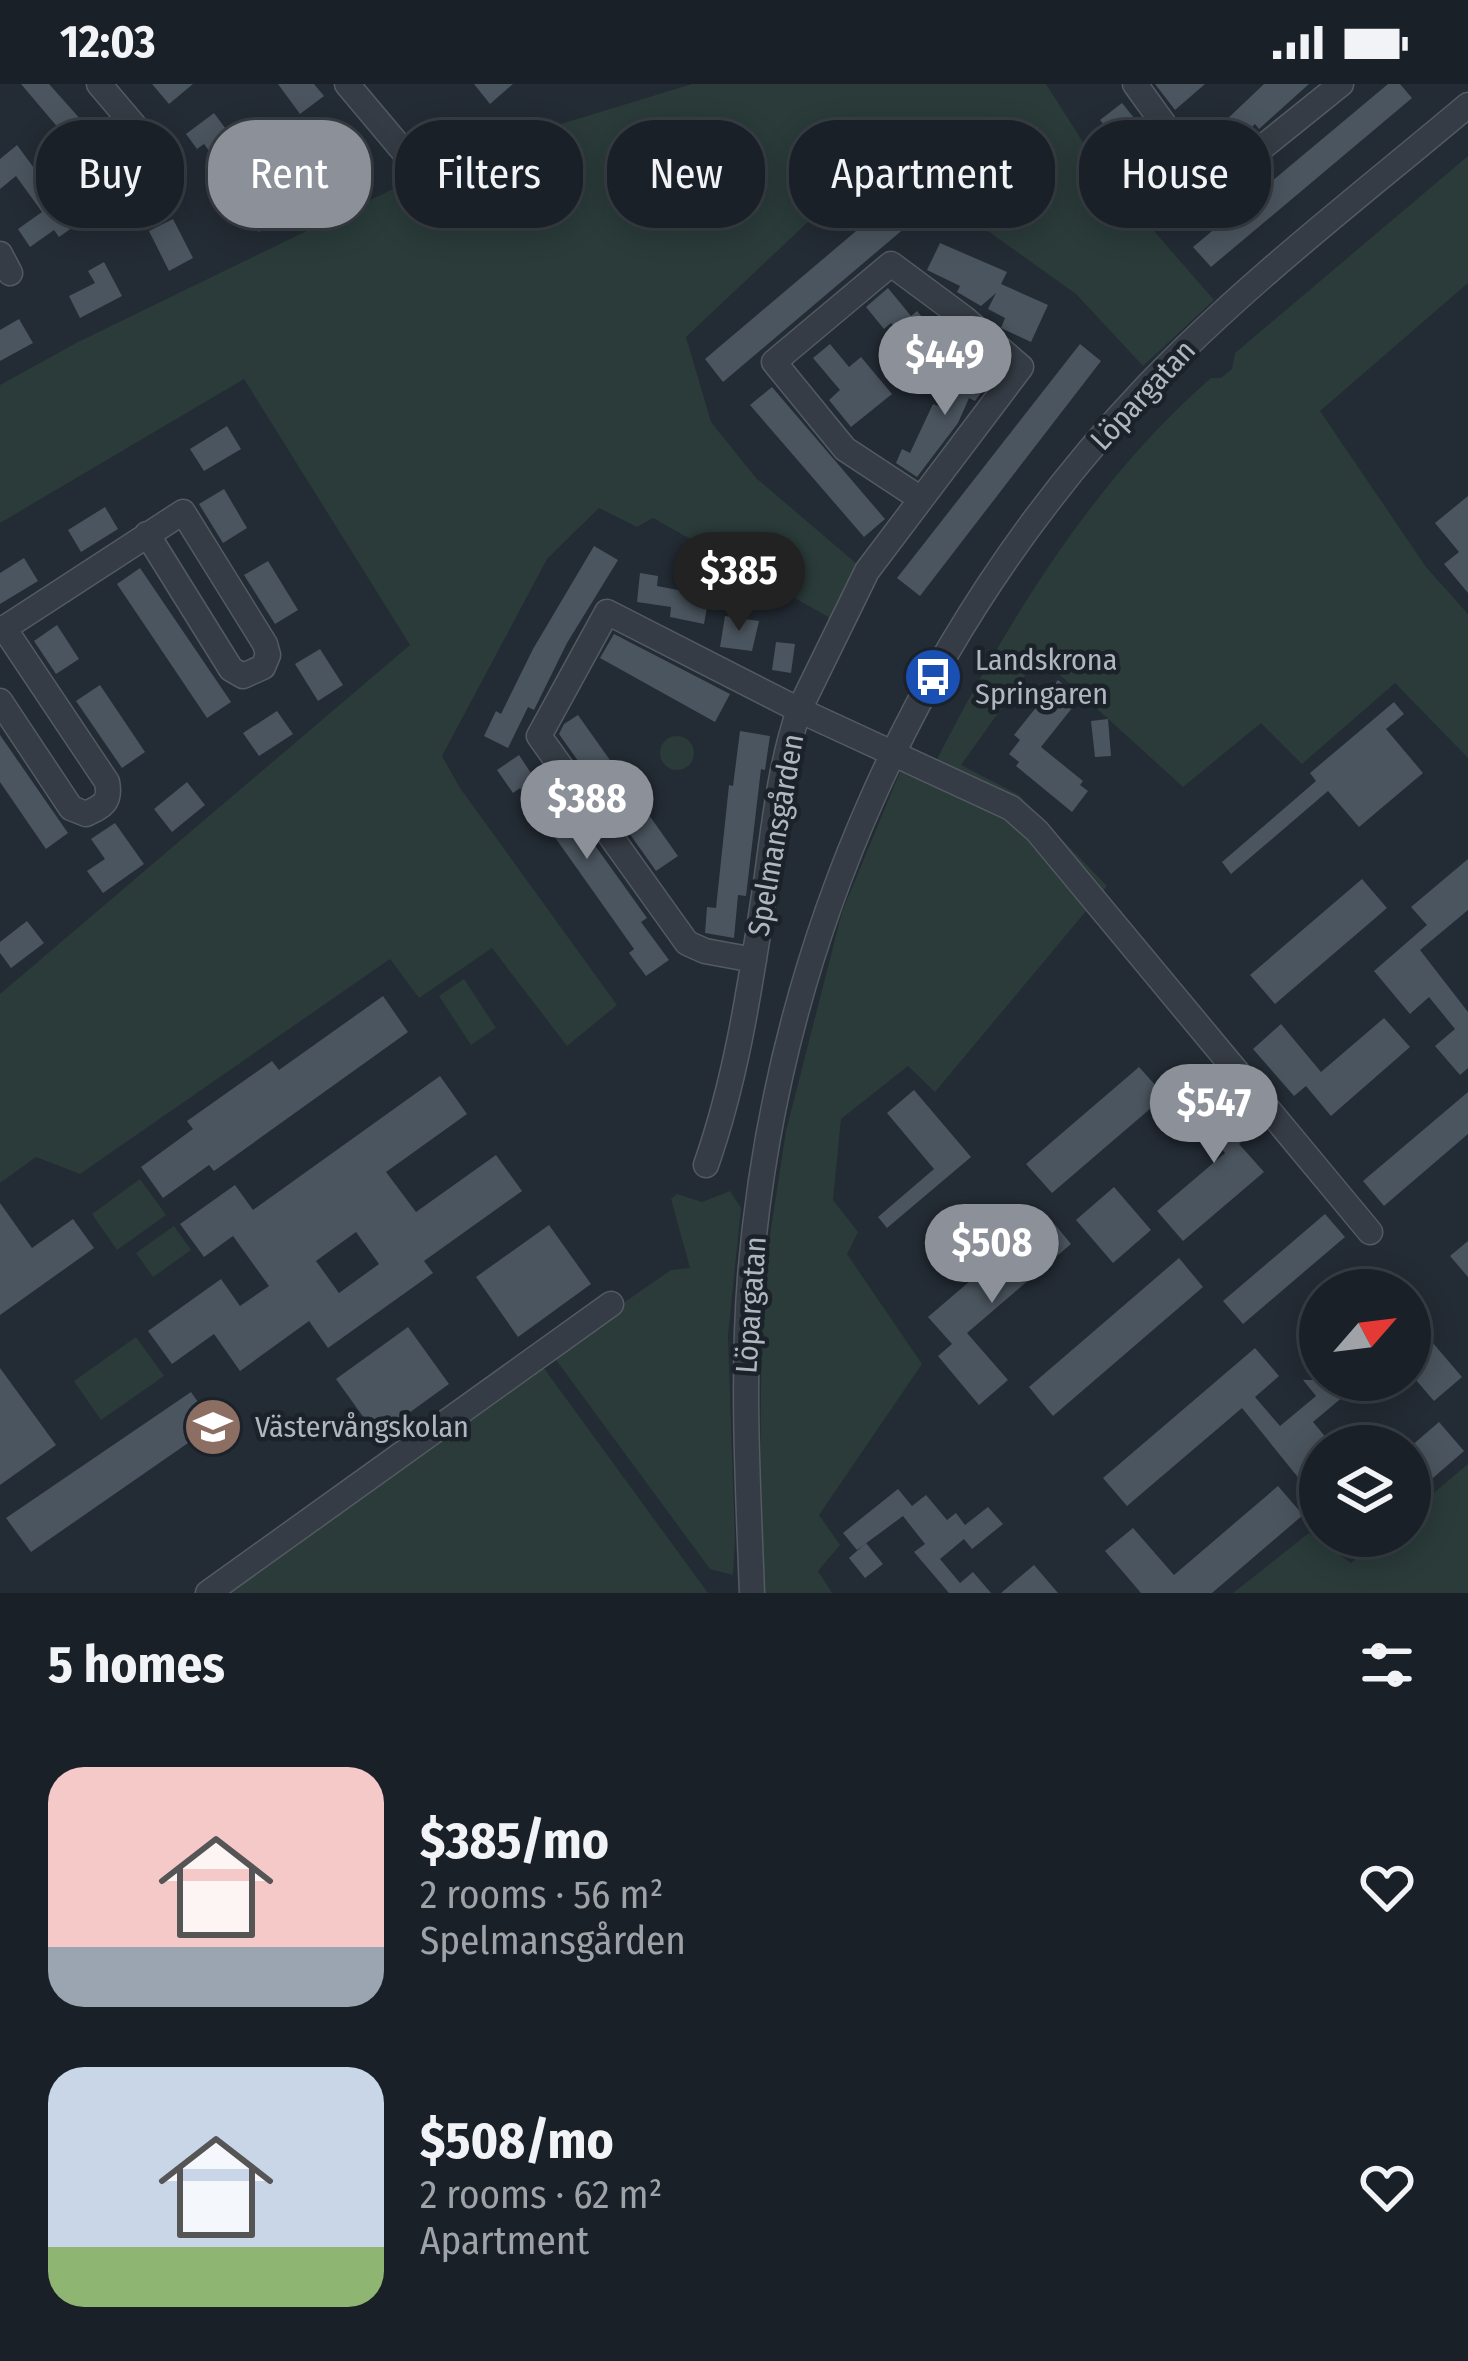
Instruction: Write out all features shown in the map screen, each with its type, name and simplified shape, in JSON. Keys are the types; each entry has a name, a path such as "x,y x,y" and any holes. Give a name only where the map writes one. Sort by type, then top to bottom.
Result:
{"street":[{"path":"99,84 130,120"},
{"path":"347,84 395,141"},
{"path":"1136,84 1200,174 1213,182 1341,84"},
{"name":"Löpargatan","path":"752,1593 746,1427 750,1278 776,1095 818,935 893,751 980,599 1043,509 1123,413 1223,313 1468,105"},
{"path":"800,710 867,571 1021,367 891,264 773,362 845,449 921,499"},
{"path":"0,701 71,808 86,814 104,806 110,795 107,782 2,630 147,534 183,512 265,644 268,655 263,667 244,676 231,670 147,534"},
{"name":"Spelmansgården","path":"754,960 687,943 539,736 608,612 800,710 893,751"},
{"name":"Spelmansgården","path":"706,1165 729,1100 782,776 800,710"},
{"path":"893,751 1011,808 1036,831 1370,1232"},
{"path":"208,1593 611,1304"}],"shaded area":[{"path":"692,84 1046,84 1079,136 1079,228 1151,228 1214,300 1143,366 1076,294 984,228 1055,228 1055,120 789,120 789,228 802,228 686,337 711,422 756,478 857,564 830,618 653,518 637,527 599,508 547,559 442,756 460,788 617,1005 567,1046 492,948 419,998 390,959 80,1174 36,1157 0,1183 0,994 410,645 244,379 0,523 0,385 313,228 371,228 371,200 395,188 395,228 583,228 583,120 574,120"},
{"path":"1468,156 1468,283 1320,411 1426,567 1468,614 1468,758 1395,683 1302,764 1261,723 1183,787 1039,656 961,765 1019,795 1107,886 935,1092 908,1066 841,1119 833,1200 858,1232 847,1254 922,1364 819,1515 840,1545 818,1571 832,1593 764,1593 762,1287 786,1131 842,912 900,772 927,779 985,670 1050,565 1086,514 1166,420 1211,378 1221,378 1232,369 1235,353"},
{"path":"677,736 689,741 694,753 689,765 677,770 665,765 660,753 665,741"},
{"path":"464,979 496,1028 471,1045 439,996"},
{"path":"140,1179 166,1215 117,1250 92,1214"},
{"path":"730,1191 741,1208 728,1336 733,1575 710,1569 551,1353 671,1270 690,1268 671,1199 677,1194 702,1202"},
{"path":"174,1226 191,1250 153,1277 136,1253"},
{"path":"136,1337 164,1376 101,1420 74,1381"},
{"path":"543,1367 708,1593 223,1593"},
{"path":"1468,1464 1468,1593 1233,1593 1299,1541 1299,1557 1343,1557 1351,1563 1358,1557 1431,1557 1431,1495"}],"building":[{"path":"21,84 49,84 81,120 52,120"},
{"path":"152,84 193,84 169,104"},
{"path":"278,84 314,84 324,96 300,114"},
{"path":"474,84 513,84 490,104"},
{"path":"1155,84 1205,84 1175,110"},
{"path":"1264,84 1309,84 1269,120 1226,120"},
{"path":"1388,84 1400,84 1412,98 1271,217 1271,182"},
{"path":"1122,103 1136,120 1100,120"},
{"path":"214,113 219,120 208,120 208,150 204,144 197,149 186,134"},
{"path":"17,145 36,171 36,204 16,176 0,189 0,159"},
{"path":"36,216 36,228 72,228 59,237 54,230 30,247 18,229"},
{"path":"178,228 193,258 169,271 149,231"},
{"path":"860,228 905,228 723,382 705,359"},
{"path":"1216,228 1257,228 1211,267 1193,247"},
{"path":"940,243 1007,272 1001,284 1048,305 1031,342 1001,328 1005,318 988,309 996,293 981,306 957,292 960,286 927,270"},
{"path":"104,262 122,296 80,318 69,296 95,283 88,271"},
{"path":"888,288 911,316 917,311 941,339 920,357 891,323 884,329 866,307"},
{"path":"19,319 33,343 0,361 0,330"},
{"path":"830,344 849,367 861,357 892,394 851,427 829,400 840,390 813,358"},
{"path":"1080,344 1101,361 920,596 897,578"},
{"path":"965,360 995,374 975,401 969,398 958,423 917,477 896,463 902,449 910,453 933,404 944,408"},
{"path":"772,387 885,519 864,537 750,405"},
{"path":"227,426 241,449 204,471 190,449"},
{"path":"224,489 247,528 223,543 199,504"},
{"path":"1468,496 1468,593 1444,564 1459,552 1435,523"},
{"path":"105,507 118,529 81,552 68,530"},
{"path":"594,546 618,560 567,643 534,710 528,707 508,748 484,736 496,711 501,714"},
{"path":"24,558 38,581 0,604 0,573"},
{"path":"268,561 298,610 275,624 244,575"},
{"path":"140,568 231,702 207,718 117,584"},
{"path":"640,573 658,576 657,586 709,596 704,624 670,617 671,607 637,602"},
{"path":"725,616 759,621 752,651 720,647"},
{"path":"57,625 79,659 56,674 34,641"},
{"path":"614,634 730,694 715,722 600,658"},
{"path":"776,642 795,644 791,673 772,670"},
{"path":"320,649 343,685 318,701 295,664"},
{"path":"1058,680 1080,698 1041,747 1083,781 1080,785 1088,791 1072,812 1016,766 1019,762 1009,754 1020,740 1014,735"},
{"path":"100,685 145,752 122,768 76,701"},
{"path":"1394,702 1404,714 1386,729 1423,773 1359,827 1328,791 1231,874 1222,862 1316,781 1310,773"},
{"path":"277,711 293,734 259,756 243,733"},
{"path":"578,715 678,856 656,871 559,734"},
{"path":"1108,719 1111,756 1095,757 1091,721"},
{"path":"740,731 770,736 765,770 761,769 746,896 738,895 734,938 705,933 707,907 716,908 729,785 733,786"},
{"path":"0,735 68,833 46,849 0,782"},
{"path":"519,755 537,782 546,777 647,918 641,922 669,960 646,976 629,953 634,949 520,788 513,793 497,770"},
{"path":"187,782 205,805 172,832 154,809"},
{"path":"115,823 144,864 103,893 87,871 105,859 91,839"},
{"path":"1468,859 1468,910 1420,950 1468,1012 1468,1068 1460,1075 1435,1046 1455,1029 1429,997 1410,1014 1374,971 1427,925 1411,907"},
{"path":"1362,879 1387,908 1275,1004 1250,975"},
{"path":"27,921 44,943 11,968 0,953 0,942"},
{"path":"383,996 408,1032 214,1171 209,1165 163,1198 141,1167 193,1129 187,1121 272,1061 279,1070"},
{"path":"1384,1018 1410,1047 1331,1116 1306,1086 1294,1096 1253,1049 1281,1024 1321,1072"},
{"path":"1139,1067 1165,1096 1052,1193 1026,1164"},
{"path":"440,1076 467,1114 386,1172 416,1212 496,1155 522,1191 424,1261 433,1273 328,1348 309,1321 240,1371 214,1334 172,1364 148,1331 221,1279 240,1306 269,1286 233,1236 204,1257 180,1224 235,1185 253,1210","holes":["356,1232 379,1264 339,1293 316,1261"]},
{"path":"1213,1082 1254,1131 1239,1144 1264,1172 1183,1241 1157,1211 1225,1153 1185,1106"},
{"path":"914,1090 971,1157 887,1228 878,1217 934,1169 887,1113"},
{"path":"1468,1092 1468,1134 1384,1206 1363,1181"},
{"path":"1114,1187 1151,1230 1113,1263 1076,1220"},
{"path":"0,1203 32,1248 73,1219 94,1248 0,1315"},
{"path":"1325,1214 1345,1237 1307,1269 1299,1269 1299,1276 1243,1324 1223,1301"},
{"path":"1047,1215 1071,1244 967,1333 1008,1380 979,1405 938,1356 952,1344 928,1317"},
{"path":"549,1225 591,1284 518,1337 476,1277"},
{"path":"1468,1241 1468,1277 1450,1256"},
{"path":"1179,1258 1203,1287 1053,1416 1029,1387"},
{"path":"408,1327 449,1384 377,1436 336,1379"},
{"path":"1431,1341 1462,1377 1434,1401 1431,1398"},
{"path":"1255,1348 1279,1376 1255,1397 1280,1426 1310,1401 1338,1401 1313,1422 1316,1425 1299,1425 1299,1479 1242,1408 1127,1506 1103,1478"},
{"path":"0,1368 56,1445 0,1485"},
{"path":"191,1392 214,1425 31,1552 6,1518"},
{"path":"1439,1422 1464,1451 1431,1480 1431,1429"},
{"path":"1278,1486 1299,1510 1299,1518 1212,1593 1141,1593 1105,1551 1133,1528 1174,1575"},
{"path":"898,1489 912,1506 926,1495 947,1520 956,1513 965,1525 988,1507 1003,1524 972,1549 964,1539 940,1559 960,1583 973,1572 991,1593 949,1593 914,1552 925,1544 903,1516 857,1550 843,1533"},
{"path":"866,1543 883,1564 865,1578 849,1558"},
{"path":"1034,1565 1058,1593 1001,1593"}],"place":[{"name":"Landskrona Springaren","path":"933,677"},
{"name":"Västervångskolan","path":"213,1427"}]}
